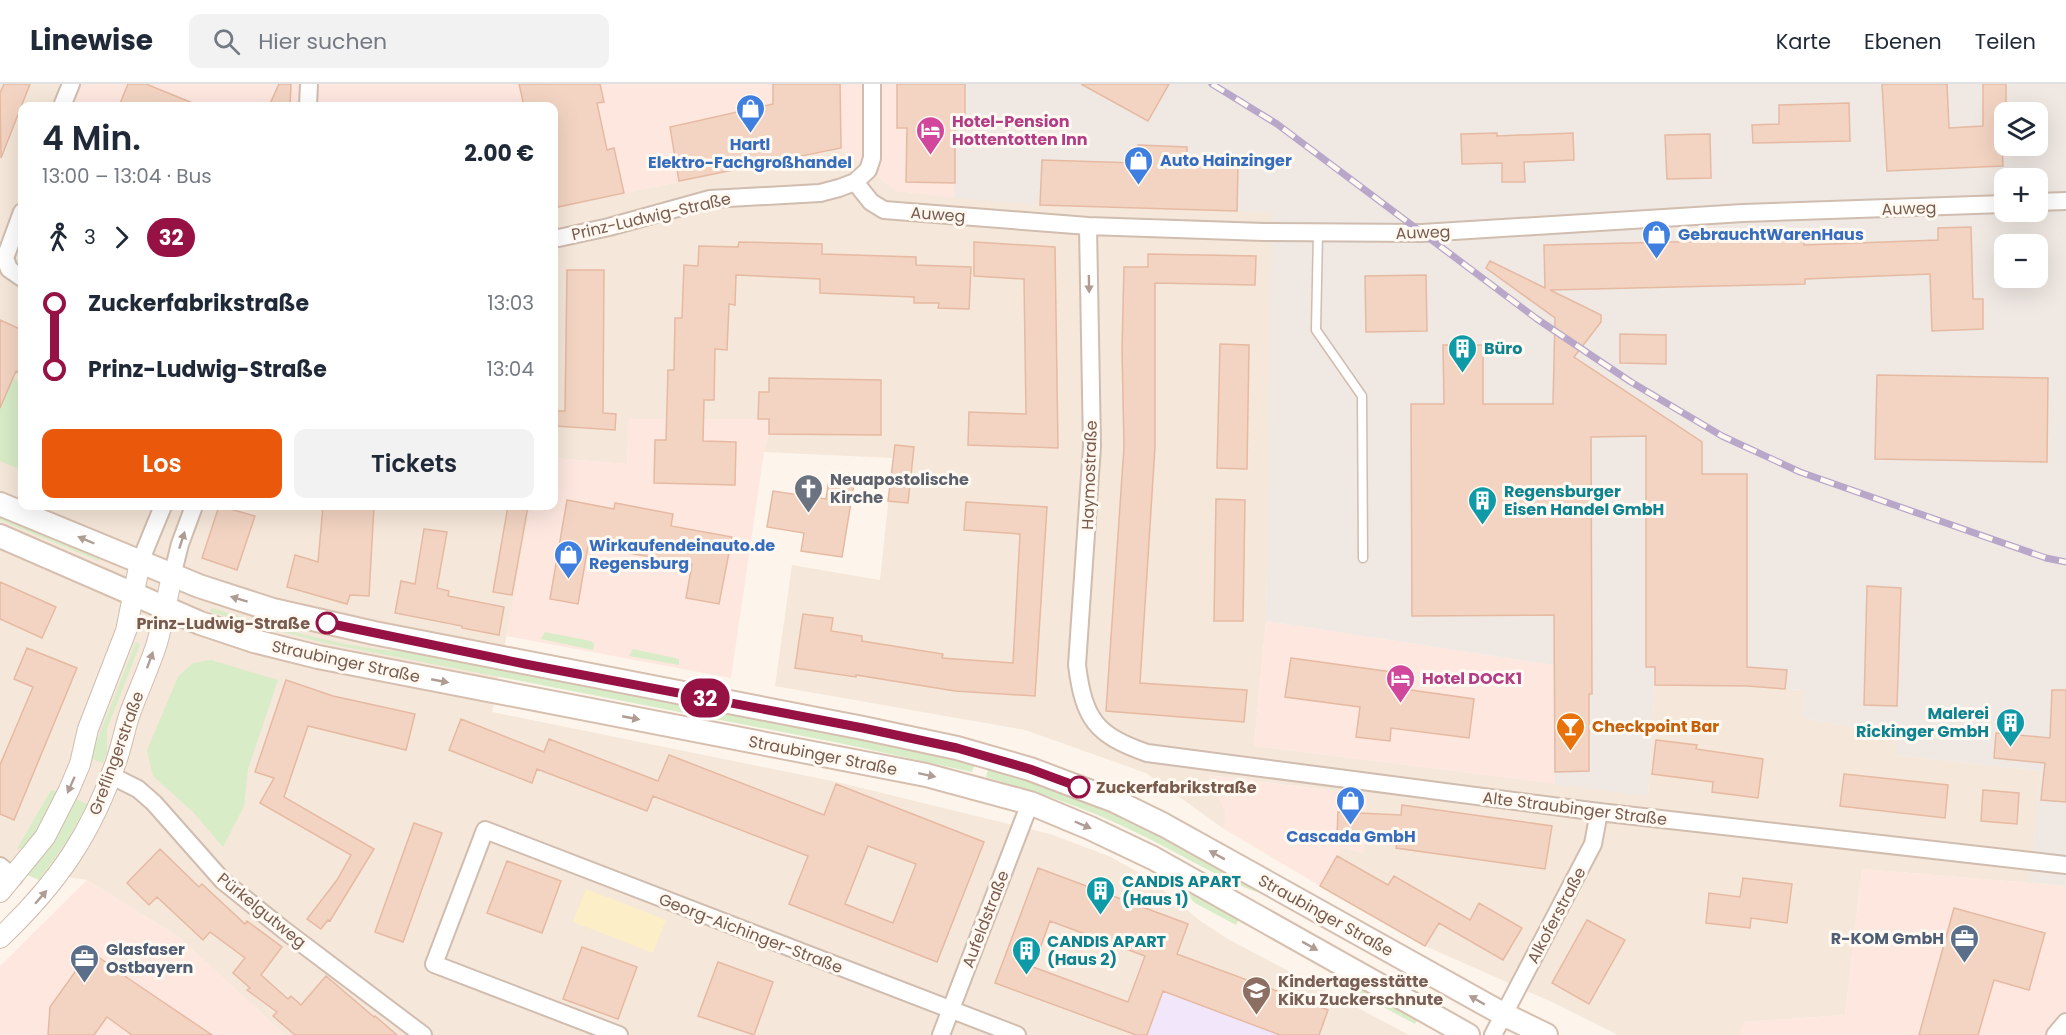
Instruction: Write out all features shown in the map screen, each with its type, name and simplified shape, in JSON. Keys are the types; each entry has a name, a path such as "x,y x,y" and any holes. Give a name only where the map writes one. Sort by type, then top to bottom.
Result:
{"main road":[{"name":"Straubinger Straße","path":"0,504 172,576 273,610 345,628 863,728 957,748 1030,769 1115,801 1164,825 1503,1014 1546,1035"},
{"name":"Straubinger Straße","path":"0,536 165,608 254,641 318,657 926,775 1030,803 1153,858 1468,1035"}],"street":[{"path":"64,102 71,84"},
{"path":"308,102 309,84"},
{"path":"855,182 868,170 872,158 872,84"},
{"name":"Auweg","path":"855,182 871,202 884,210 1088,226 1318,233 1422,233 1743,213 1994,204"},
{"name":"Prinz-Ludwig-Straße","path":"558,237 609,227 710,199 820,193 855,182"},
{"path":"2048,202 2066,201"},
{"name":"Haymostraße","path":"1088,226 1092,446 1077,665 1081,694 1094,721"},
{"path":"7,267 18,227"},
{"path":"140,562 161,510"},
{"path":"172,576 180,544 193,510"},
{"name":"Greflingerstraße","path":"0,892 7,872 45,837 69,790 80,764 88,729 126,631 140,562"},
{"name":"Greflingerstraße","path":"0,938 45,893 70,858 92,819 157,642 172,576"},
{"name":"Alte Straubinger Straße","path":"1094,721 1109,737 1147,753 1599,812 2066,865"},
{"name":"Pürkelgutweg","path":"110,775 138,789 154,803 223,881 423,1035"},
{"name":"Aufeldstraße","path":"941,1035 1030,803"},
{"name":"Alkoferstraße","path":"1503,1014 1593,844 1599,812"},
{"name":"Georg-Aichinger-Straße","path":"619,1035 434,964 485,830 1017,1035"},
{"path":"1493,1035 1503,1014"},
{"path":"2055,1035 2066,1022"}],"lane":[{"path":"1318,233 1316,330 1362,396 1363,558"}],"shaded area":[{"path":"0,84 80,84 73,102 18,102 18,510 530,510 492,712 837,782 1050,834 1111,857 1150,879 1199,920 1228,939 1409,1035 285,1035 179,937 87,880 0,866"},
{"path":"80,84 965,84 965,129 954,198 896,191 841,148 558,207 558,102 73,102"},
{"path":"965,84 2066,84 2066,886 2030,882 2041,771 1896,755 1896,735 1803,718 1804,690 1747,686 1655,685 1648,796 1555,784 1554,665 1266,621 1272,212 1041,205 954,198 955,129 965,128"},
{"path":"841,148 896,191 1041,205 1273,212 1266,621 1254,746 1648,795 1655,685 1747,686 1804,690 1803,718 1896,735 1896,755 2041,771 2030,882 2066,886 1862,869 1845,1015 1744,1022 1740,1035 1618,1035 1552,1002 1425,946 1320,886 1342,847 1363,853 1367,795 1208,775 1226,812 1224,829 1146,773 1025,730 775,686 792,565 880,580 893,458 764,452 769,434 769,419 629,419 627,464 558,458 558,207"},
{"path":"629,419 769,419 769,434 764,452 731,678 506,636 530,510 558,510 558,458 627,464"},
{"path":"1266,621 1554,665 1555,784 1254,746"},
{"path":"1207,775 1367,795 1363,853 1342,848 1320,886 1224,829 1225,812"},
{"path":"1862,869 2066,886 2066,1035 1740,1035 1744,1022 1845,1015"},
{"path":"87,880 179,937 285,1035 0,1035 0,966"},
{"path":"1163,991 1280,1035 1147,1035"}],"green space":[{"path":"13,378 18,380 18,468 0,461 0,408"},
{"path":"0,515 99,557 99,561 0,520"},
{"path":"212,608 347,644 403,652 431,653 715,708 975,763 972,772 844,744 320,642 210,612"},
{"path":"545,632 591,641 594,644 593,650 541,639"},
{"path":"136,642 140,644 107,729 107,752 103,763 90,758"},
{"path":"633,649 679,659 679,665 629,656"},
{"path":"211,660 278,680 248,769 244,806 223,847 193,812 153,776 147,750 178,677 193,663"},
{"path":"989,766 1114,812 1260,887 1256,892 1241,886 1119,824 1044,795 986,777"},
{"path":"51,790 60,793 34,841 27,847 17,849"},
{"path":"73,798 87,804 69,838 39,880 25,874"},
{"path":"1163,872 1240,917 1236,925 1195,903"},
{"path":"1335,970 1418,1018 1415,1024 1331,979"}],"sand":[{"path":"586,889 666,920 653,953 573,922"}],"building":[{"path":"4,84 30,84 23,102 18,102 18,115 1,158 0,93"},
{"path":"128,84 146,84 190,102 121,102"},
{"path":"279,84 291,84 290,102 271,102"},
{"path":"519,84 600,84 604,102 597,103 607,150 614,148 624,193 558,207 558,102 523,102"},
{"path":"773,84 840,84 841,148 679,181 670,127 773,104"},
{"name":"Hotel-Pension Hottentotten Inn","path":"897,84 965,84 965,129 955,129 955,183 906,182 907,128 897,128"},
{"path":"1081,84 1169,84 1148,121"},
{"path":"1882,84 1947,84 1949,128 1983,126 1983,84 2006,84 2006,102 1994,102 1994,156 2003,156 2003,166 1887,171"},
{"path":"1849,103 1850,141 1753,143 1752,125 1779,124 1779,105"},
{"path":"1497,133 1497,136 1573,133 1574,160 1524,162 1525,182 1502,182 1502,163 1462,164 1461,134"},
{"path":"1710,134 1711,178 1667,179 1665,135"},
{"name":"Auto Hainzinger","path":"1138,145 1187,147 1187,164 1238,165 1237,211 1040,205 1042,160 1137,163"},
{"path":"1971,227 1973,299 1983,299 1983,329 1932,331 1930,274 1805,279 1805,284 1550,290 1601,315 1601,322 1574,357 1702,442 1702,474 1747,474 1747,667 1787,670 1785,689 1747,686 1655,685 1655,667 1646,667 1646,436 1591,437 1592,694 1589,694 1589,771 1555,772 1554,615 1412,616 1411,404 1444,404 1443,345 1483,345 1483,404 1553,404 1555,318 1486,268 1490,261 1545,288 1544,245 1804,239 1804,245 1938,240 1938,228"},
{"path":"739,242 822,244 822,254 916,257 916,265 971,267 969,309 938,308 939,303 914,303 914,297 820,293 820,279 736,275 735,305 729,304 727,350 715,349 714,400 704,400 703,441 736,442 735,485 654,483 655,440 666,440 668,370 674,370 675,318 682,318 684,265 698,266 699,246 738,247"},
{"path":"974,242 1055,247 1058,448 968,445 969,412 1026,414 1024,279 974,276"},
{"path":"1148,254 1256,256 1255,285 1155,283 1155,447 1140,683 1247,690 1244,722 1106,711 1124,447 1122,349 1124,267 1148,267"},
{"path":"567,270 604,270 603,413 616,414 615,430 558,426 558,411 565,411"},
{"path":"1426,275 1427,331 1366,332 1365,276"},
{"path":"0,320 18,328 18,372 16,371 0,408"},
{"path":"1620,334 1666,335 1666,364 1620,363"},
{"path":"1220,344 1249,345 1247,469 1217,468"},
{"path":"1877,375 2048,378 2047,462 1875,459"},
{"path":"769,378 881,380 881,435 769,434 769,419 758,419 759,392 769,392"},
{"path":"895,445 914,447 908,503 888,501"},
{"name":"Neuapostolische Kirche","path":"829,480 854,484 842,557 801,551 804,533 767,527 773,491 826,499"},
{"path":"1216,499 1245,500 1243,621 1214,621"},
{"path":"567,500 614,509 615,503 673,514 671,526 732,537 719,604 686,598 692,564 588,546 578,604 550,599"},
{"path":"966,502 1047,507 1035,696 955,691 795,668 803,614 833,618 831,631 862,636 862,641 943,654 942,658 1013,663 1020,534 964,530"},
{"path":"218,510 233,510 255,516 237,570 202,558"},
{"path":"323,510 374,510 369,596 350,595 347,604 287,587 295,555 318,562"},
{"path":"507,510 527,510 512,595 493,592"},
{"path":"424,529 447,532 437,588 449,591 448,596 504,607 499,635 395,613 401,581 415,584"},
{"path":"0,582 56,607 42,638 0,619"},
{"path":"1867,586 1901,588 1897,706 1864,705"},
{"path":"27,648 77,668 14,820 0,814 0,765 33,687 14,679"},
{"name":"Hotel DOCK1","path":"1291,658 1399,673 1397,688 1474,699 1469,738 1391,728 1390,741 1356,737 1360,707 1285,697"},
{"path":"286,680 333,696 415,714 406,750 308,726 284,797 374,849 330,921 328,920 321,929 307,919 337,880 351,855 260,803 274,778 255,772"},
{"path":"2052,690 2066,690 2066,802 2041,800 2045,763 1994,758 1996,733 2050,738"},
{"path":"461,719 544,752 549,739 658,781 669,755 824,815 836,784 984,842 937,962 789,904 808,856 653,796 647,811 537,769 532,783 449,750","holes":["868,846 916,864 893,923 845,904"]},
{"path":"1656,740 1697,745 1696,749 1763,759 1758,798 1712,792 1713,782 1652,774"},
{"path":"1844,774 1948,785 1945,818 1840,806"},
{"path":"1983,790 2019,793 2017,824 1981,821"},
{"path":"1402,805 1552,826 1545,869 1396,848 1398,839 1337,836 1338,812 1401,815"},
{"path":"414,823 442,833 403,942 375,932"},
{"path":"160,849 199,887 202,884 245,924 247,921 282,947 261,975 288,999 291,996 301,1005 326,976 397,1035 295,1035 273,1016 277,1012 247,990 250,988 233,973 245,958 210,932 203,940 157,897 149,905 127,883"},
{"path":"1337,856 1388,885 1394,876 1470,920 1479,903 1522,928 1503,960 1439,923 1425,946 1320,886"},
{"path":"507,861 561,881 542,933 487,913"},
{"path":"1038,868 1188,924 1177,954 1328,1010 1319,1035 1280,1035 1163,991 1147,1035 1136,1035 995,983","holes":["1050,921 1145,956 1128,1002 1033,967"]},
{"path":"1743,878 1792,884 1787,923 1751,918 1750,928 1706,923 1709,893 1740,897"},
{"path":"1954,908 2045,933 2029,990 1994,980 1978,1035 1919,1035"},
{"path":"1587,920 1625,940 1589,1004 1552,983"},
{"path":"582,947 637,967 618,1019 563,999"},
{"path":"90,951 212,1035 132,1035 107,1017 94,1035 48,1035 50,1007"},
{"path":"718,962 773,982 754,1035 698,1016"}],"railway":[{"path":"1212,84 1277,124 1537,319 1631,382 1722,436 1800,472 2046,558 2066,562"}],"bus line":[{"name":"32","path":"327,623 957,748 1030,769 1079,787"}],"place":[{"name":"Hartl Elektro-Fachgroßhandel","path":"750,134"},
{"name":"Hotel-Pension Hottentotten Inn","path":"931,156"},
{"name":"Auto Hainzinger","path":"1139,186"},
{"name":"GebrauchtWarenHaus","path":"1657,260"},
{"name":"Büro","path":"1463,374"},
{"name":"Neuapostolische Kirche","path":"809,514"},
{"name":"Regensburger Eisen Handel GmbH","path":"1483,526"},
{"name":"Wirkaufendeinauto.de Regensburg","path":"568,580"},
{"name":"Prinz-Ludwig-Straße","path":"327,623"},
{"name":"Hotel DOCK1","path":"1401,704"},
{"name":"Malerei Rickinger GmbH","path":"2010,748"},
{"name":"Checkpoint Bar","path":"1571,752"},
{"name":"Zuckerfabrikstraße","path":"1079,787"},
{"name":"Cascada GmbH","path":"1351,826"},
{"name":"CANDIS APART (Haus 1)","path":"1101,916"},
{"name":"R-KOM GmbH","path":"1965,964"},
{"name":"CANDIS APART (Haus 2)","path":"1026,976"},
{"name":"Glasfaser Ostbayern","path":"85,984"},
{"name":"Kindertagesstätte KiKu Zuckerschnute","path":"1257,1016"}]}
